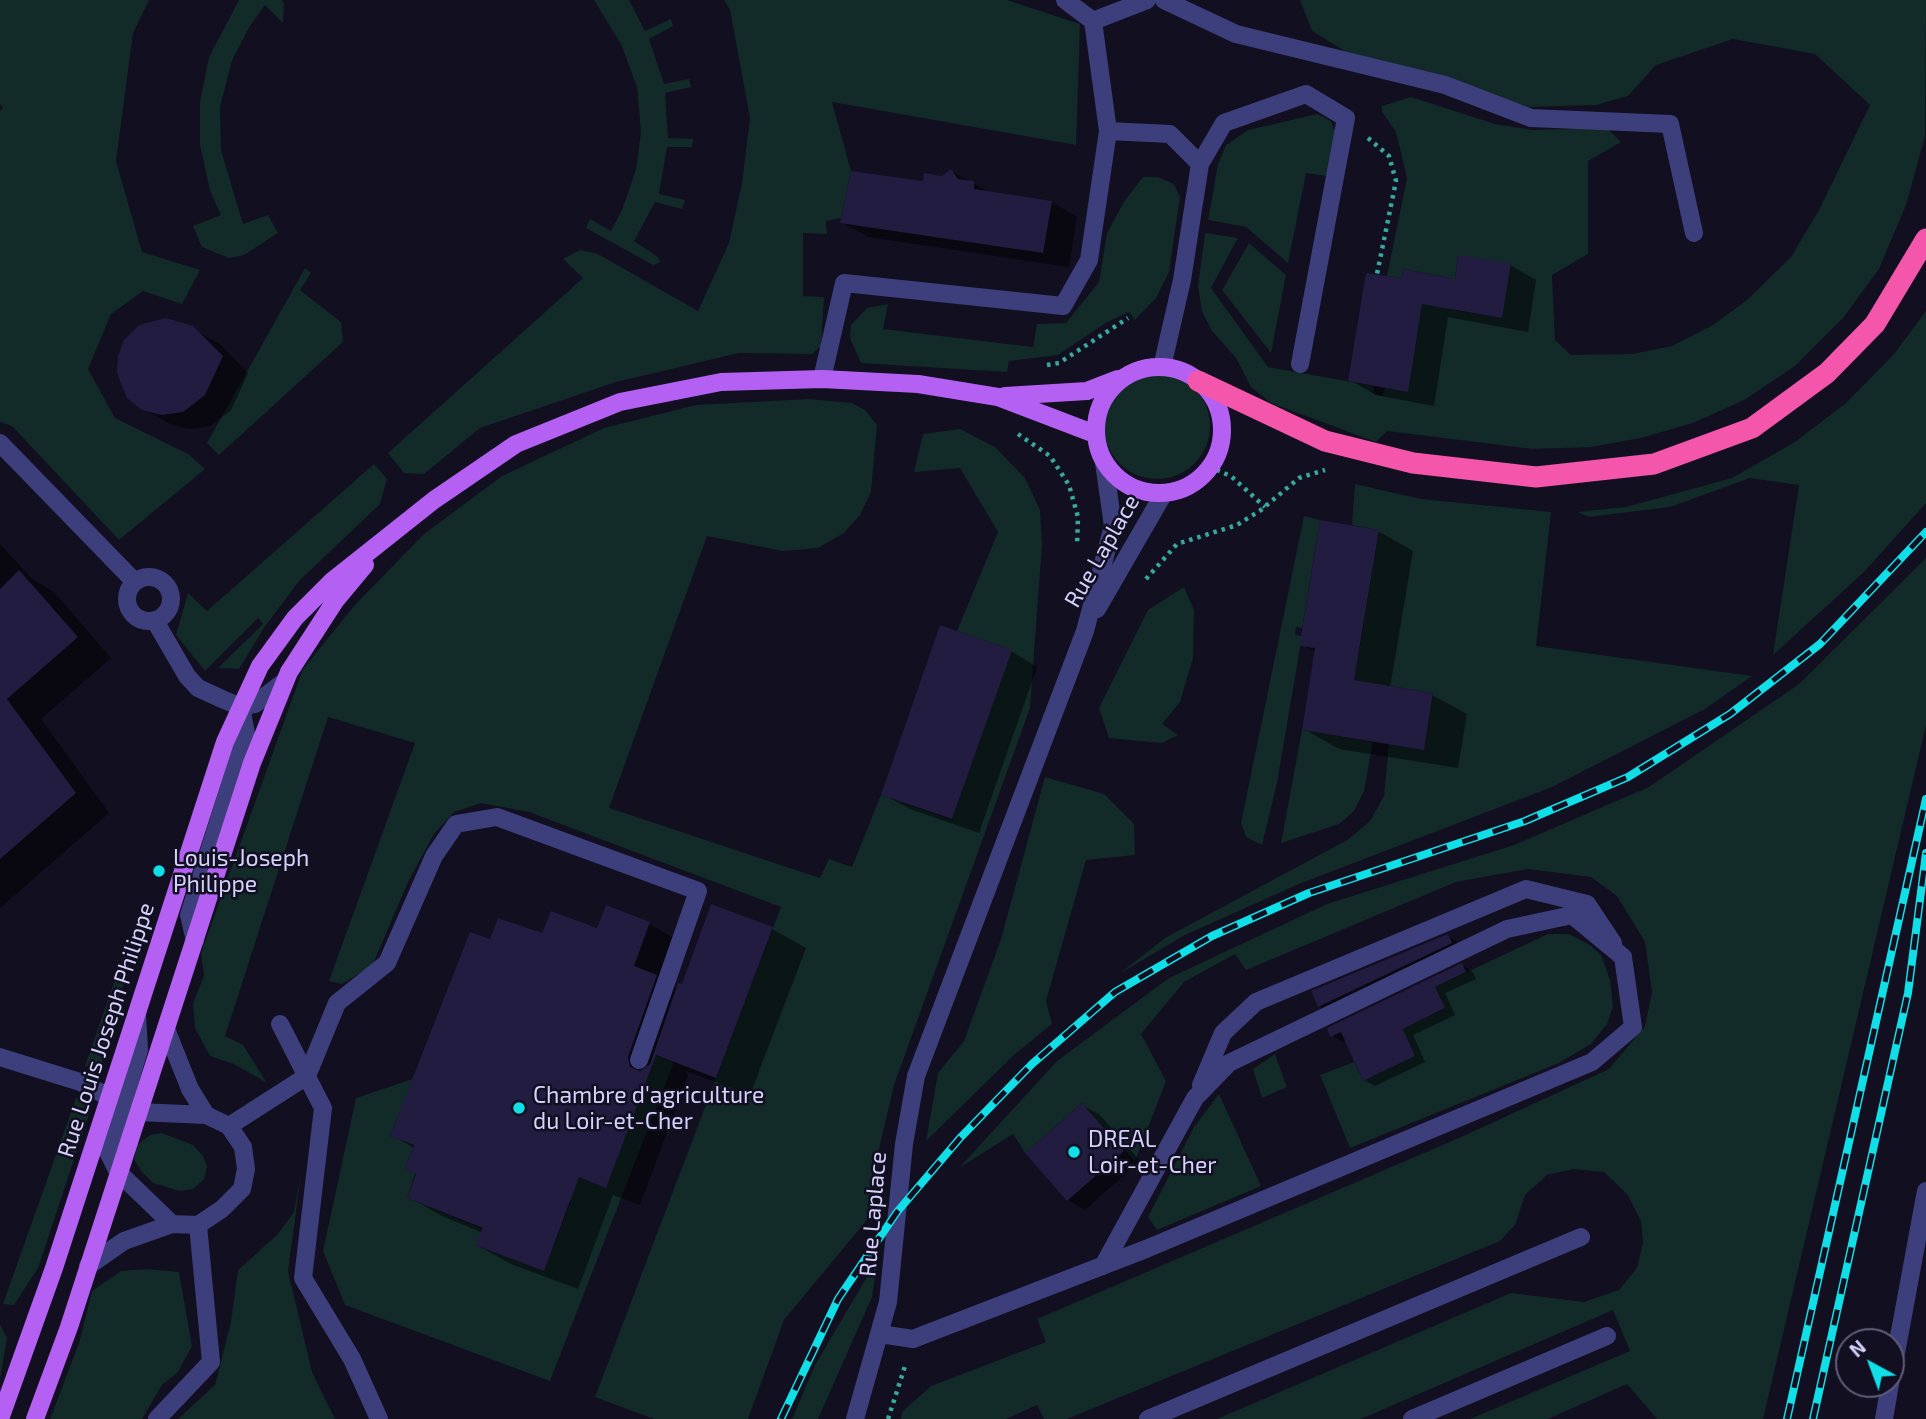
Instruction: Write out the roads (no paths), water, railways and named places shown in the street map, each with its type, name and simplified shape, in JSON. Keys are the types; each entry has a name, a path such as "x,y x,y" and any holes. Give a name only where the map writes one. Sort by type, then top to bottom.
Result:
{"highway":[{"path":"1198,380 1325,441 1413,463 1536,477 1654,464 1752,428 1827,373 1875,324 1926,239"}],"main road":[{"path":"998,397 1087,391 1141,369 1161,367 1181,371 1198,380"},
{"path":"998,397 1095,434 1100,406 1109,390 1123,377"},
{"name":"Rue Louis Joseph Philippe","path":"35,1419 69,1327 118,1172 124,1104 137,1013 225,742 260,666 295,618 332,581 384,543 434,500 516,444 620,402 721,382 822,379 918,384 998,397"},
{"name":"Rue Laplace","path":"1095,434 1104,463 1130,487 1164,493 1185,488 1203,476 1222,437 1220,415 1212,395 1198,380"},
{"name":"Rue Louis Joseph Philippe","path":"0,1419 54,1268 124,1104 166,1029 252,763 285,681 335,601 384,543"}],"street":[{"path":"822,379 844,283 1063,306 1090,260 1108,131 1093,21 1065,0"},
{"path":"1093,21 1147,0"},
{"path":"1164,0 1236,34 1445,85 1531,118 1670,124 1694,233"},
{"path":"1161,367 1182,280 1200,164 1224,123 1306,94 1346,118 1300,364"},
{"path":"1108,131 1170,134 1200,164"},
{"path":"0,443 135,582"},
{"name":"Rue Laplace","path":"856,1419 894,1272 906,1130 916,1076 937,1014 1085,631 1113,526 1104,463"},
{"name":"Rue Laplace","path":"1085,631 1164,493"},
{"path":"151,576 166,585 171,604 155,621 140,621 128,607 126,597 135,582 151,576"},
{"path":"155,621 187,676 198,688 241,706 267,698 285,681"},
{"path":"195,941 189,915 246,734 241,706"},
{"path":"229,1126 307,1076 337,1003 387,963 434,856 456,824 497,817 698,891 639,1060"},
{"path":"880,1334 913,1339 1103,1266 1592,1062 1633,1027 1623,957 1587,904 1526,889 1256,1002 1223,1033 1195,1098 1103,1266"},
{"path":"1195,1098 1229,1063 1507,929 1572,915 1623,957"},
{"path":"280,1024 323,1108 303,1278 352,1359 379,1419"},
{"path":"166,1029 185,1077 206,1115"},
{"path":"0,1056 80,1082 124,1104 206,1115 229,1126 243,1147 246,1169 242,1189 222,1209 198,1225 172,1224 124,1241 88,1266"},
{"path":"118,1172 172,1224"},
{"path":"1901,1328 1926,1191"},
{"path":"157,1419 211,1362 198,1225"},
{"path":"1149,1419 1581,1237"},
{"path":"1412,1419 1607,1336"},
{"path":"1884,1419 1888,1398"}],"railway":[{"path":"781,1419 838,1299 897,1212 960,1138 1032,1064 1115,992 1212,936 1309,893 1525,821 1628,777 1730,714 1820,644 1926,532"},
{"path":"1787,1419 1926,799"},
{"path":"1813,1419 1908,993 1926,853"}],"place":[{"name":"Louis-Joseph Philippe","path":"159,871"},
{"name":"Chambre d'agriculture du Loir-et-Cher","path":"519,1108"},
{"name":"DREAL Loir-et-Cher","path":"1074,1152"}]}
